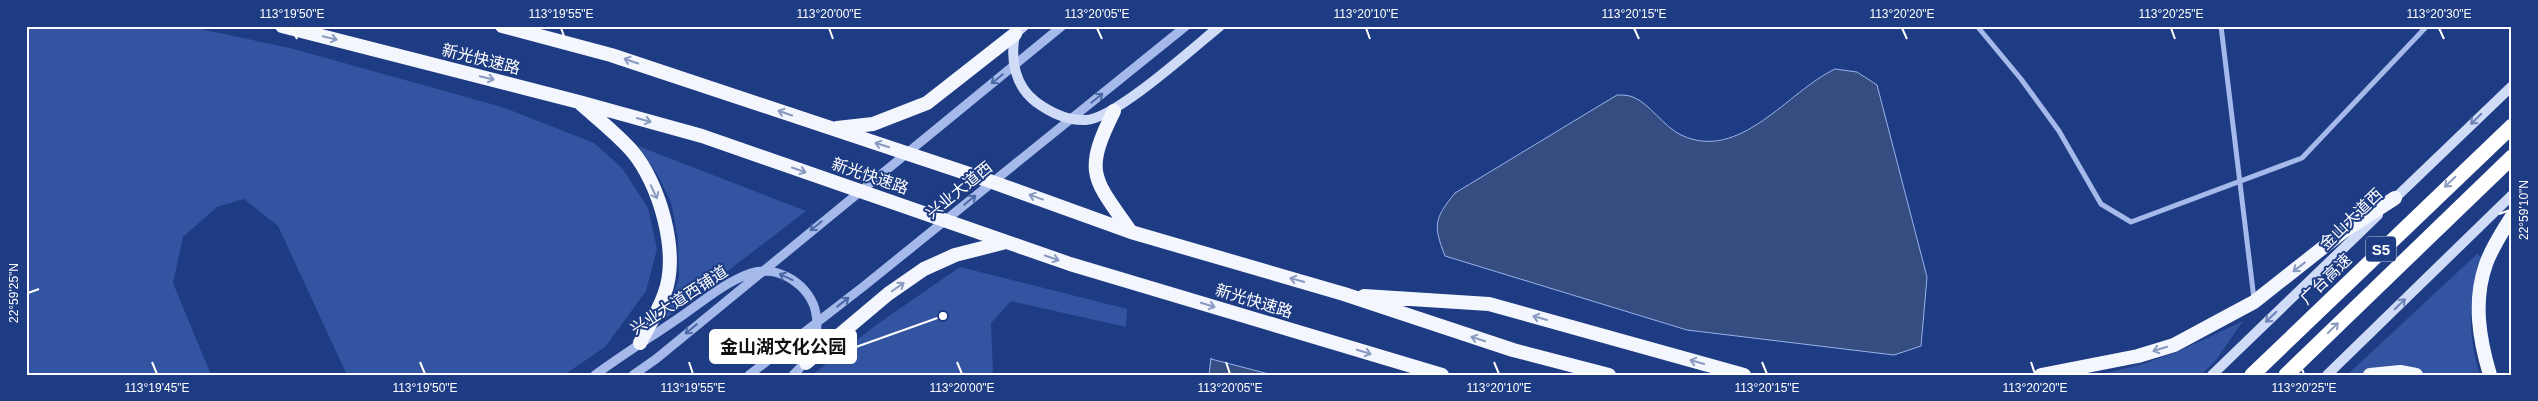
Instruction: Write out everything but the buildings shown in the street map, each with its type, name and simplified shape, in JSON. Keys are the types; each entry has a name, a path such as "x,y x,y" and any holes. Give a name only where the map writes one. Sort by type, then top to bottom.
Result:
{"highway":[{"name":"新光快速路","path":"282,26 579,102 702,136 1070,264 1442,375"},
{"name":"新光快速路","path":"502,26 611,55 984,178 1131,232 1344,294 1512,350 1610,375"},
{"path":"831,129 873,124 927,102 1019,30"},
{"path":"579,102 632,151 658,198 665,220 669,241 669,266 665,294 640,343"},
{"path":"1114,111 1100,138 1094,160 1096,177 1102,192 1131,232"},
{"name":"广台高速","path":"2252,375 2512,126"},
{"name":"S5","path":"2286,375 2512,157"},
{"path":"2040,375 2067,373 2138,356 2174,345 2254,302 2344,231 2396,198"},
{"path":"2490,375 2477,316 2486,264 2512,216"},
{"path":"806,363 888,294 924,269 955,255 1006,242"},
{"path":"1344,294 1489,304 1744,375"},
{"path":"1395,361 1425,375"},
{"path":"2370,375 2400,372 2416,375"}],"main road":[{"path":"1019,30 1012,52 1016,76 1026,95 1048,111 1065,118 1087,120 1114,111 1220,26"},
{"name":"金山大道西","path":"2212,375 2512,86"},
{"path":"2327,375 2512,195"}],"street":[{"path":"633,375 656,359 1062,26"},
{"name":"兴业大道西","path":"749,375 864,286 1186,26"},
{"path":"1977,26 2021,79 2060,131 2101,204 2130,222 2302,158 2426,26"},
{"path":"2220,26 2254,302"},
{"name":"兴业大道西铺道","path":"595,375 686,313 724,284 752,273 774,271 800,284 815,306 818,329 806,363 793,375"}],"shaded area":[{"path":"26,26 186,26 290,48 502,107 594,143 622,168 648,208 657,249 646,291 605,347 564,375 347,375 278,226 244,199 217,207 183,237 173,283 211,375 26,375"},
{"path":"1835,69 1857,72 1877,85 1927,277 1921,346 1894,355 1687,330 1445,256 1437,229 1439,216 1455,193 1617,95 1629,96 1639,100 1669,127 1681,135 1703,141 1723,140 1743,132 1762,121 1817,79"},
{"path":"638,146 806,211 665,319 679,278 678,240 671,202 657,174"},
{"path":"2477,254 2481,257 2472,302 2471,330 2480,375 2347,375"},
{"path":"960,267 1127,309 1126,327 1011,301 991,323 993,375 812,375 876,325"},
{"path":"2243,321 2216,360 2201,375 2098,375 2143,364 2179,351"},
{"path":"1211,359 1273,375 1209,375"}],"place":[{"name":"金山湖文化公园","path":"943,316"}]}
